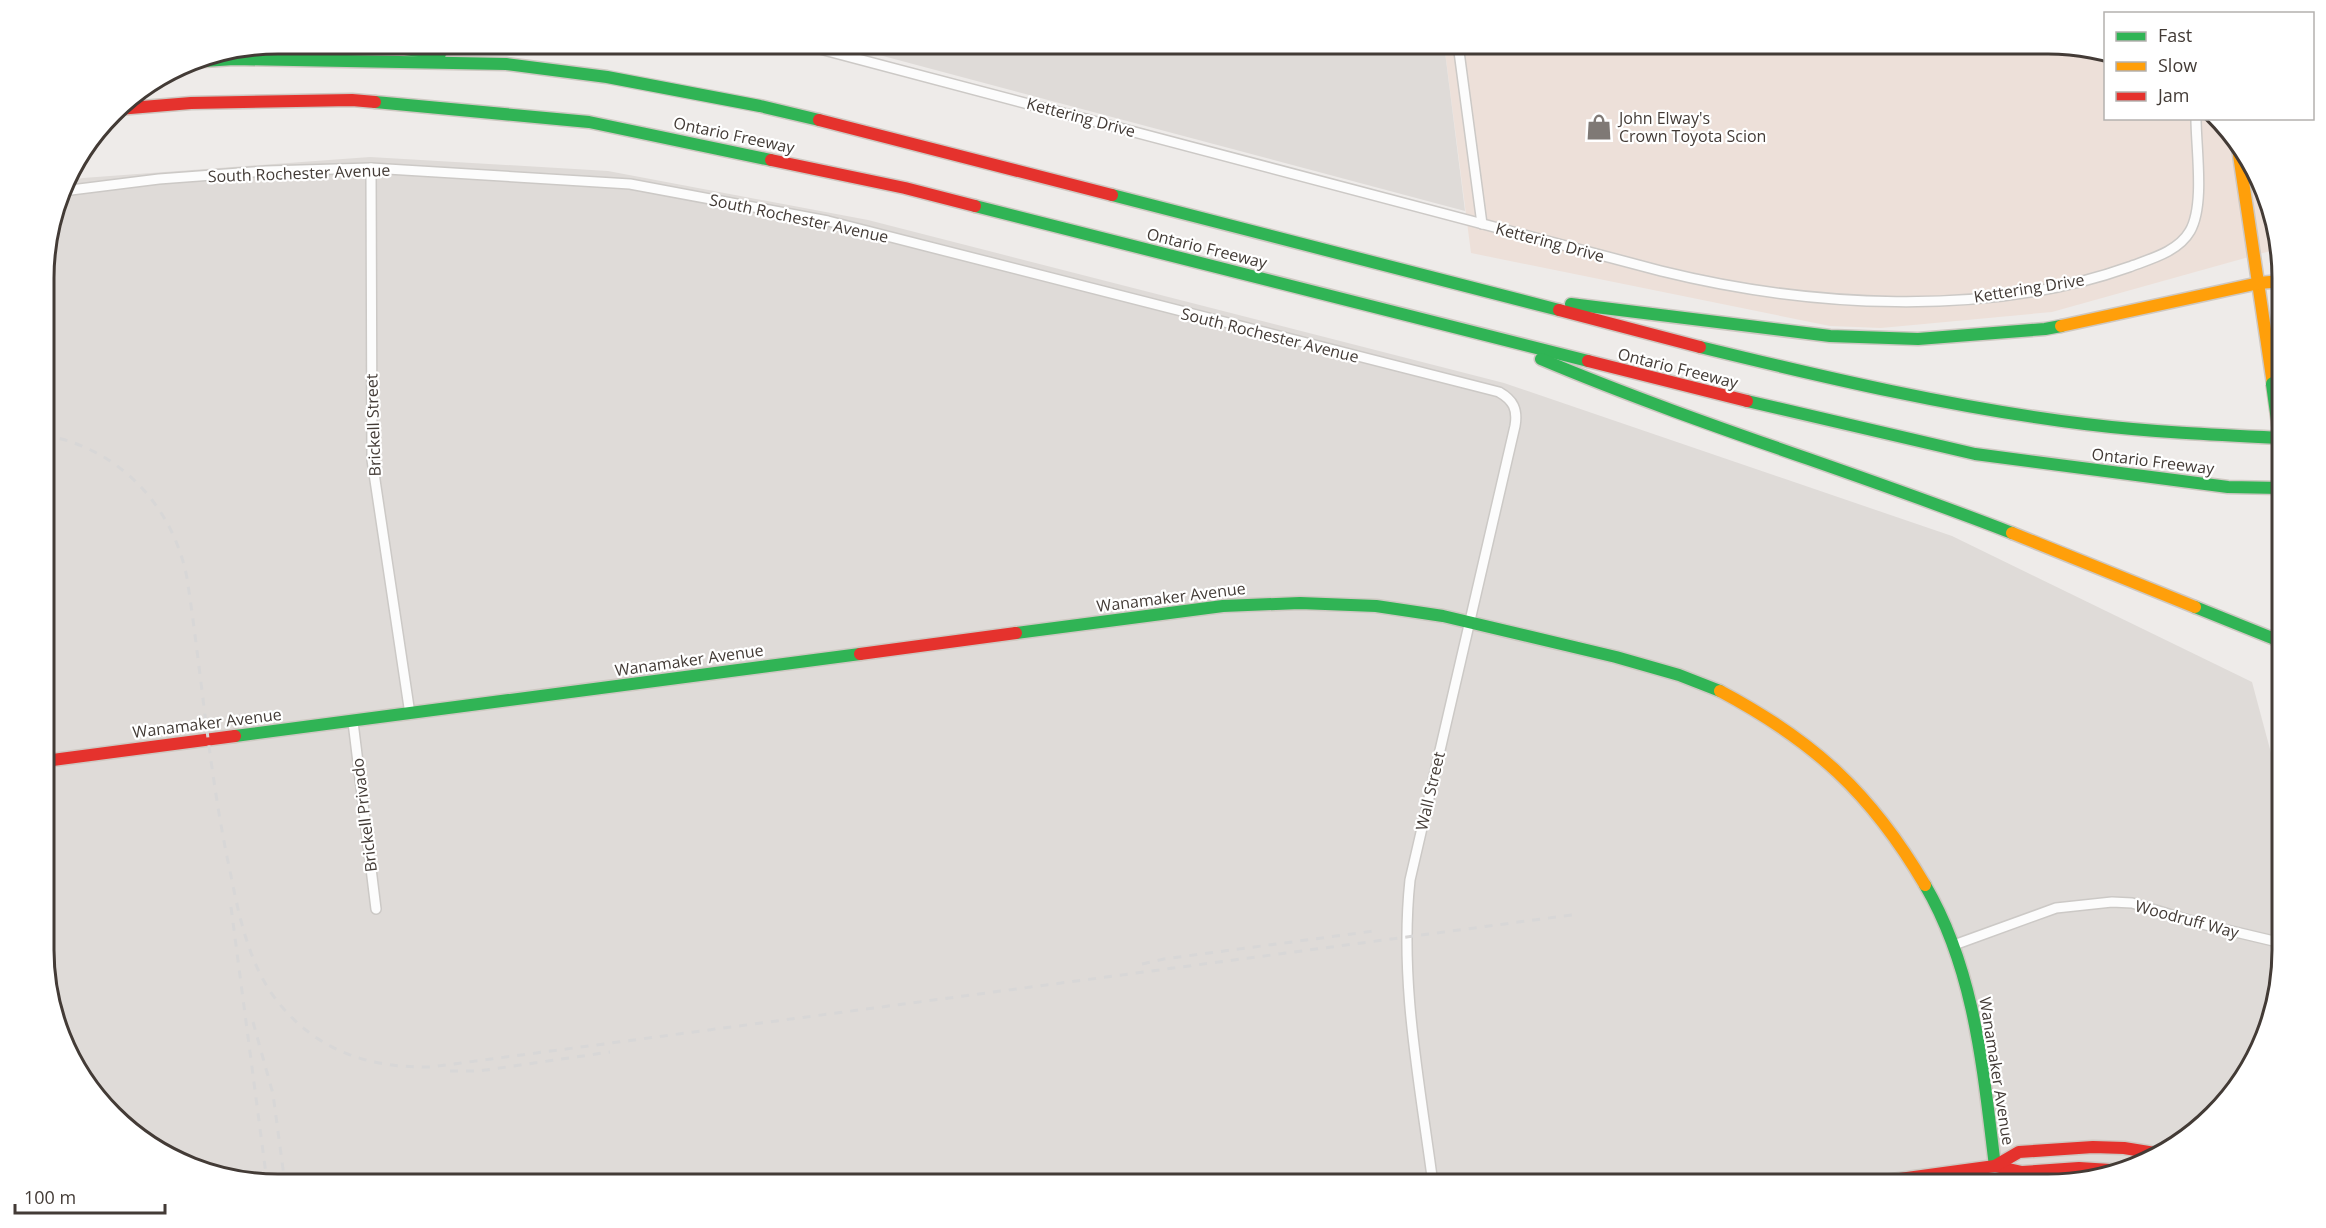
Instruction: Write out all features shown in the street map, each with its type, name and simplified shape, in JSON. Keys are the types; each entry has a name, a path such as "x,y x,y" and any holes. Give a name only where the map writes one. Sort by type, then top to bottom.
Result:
{"main road":[{"path":"438,54 506,64"},
{"name":"Ontario Freeway","path":"229,59 506,64 607,77 760,106 1752,361 1983,410 2089,424 2231,438 2272,440"},
{"name":"Ontario Freeway","path":"133,108 191,103 352,100 589,122 905,188 1496,339 1746,401 1975,454 2228,487 2272,488"},
{"path":"2241,164 2272,377"},
{"path":"1508,297 1809,334 1918,339 2045,329 2272,282"},
{"path":"1496,339 1600,384 1891,487 2061,552 2272,638"},
{"name":"Wanamaker Avenue","path":"54,760 1223,606 1273,602 1377,606 1469,622 1663,669 1720,691 1787,730 1837,770 1867,801 1888,827 1927,886 1954,945 1968,989 1976,1029 1995,1166"},
{"path":"1995,1166 2019,1152 2124,1148 2146,1152"},
{"path":"1936,1174 1995,1166 2022,1172 2095,1169"}],"street":[{"name":"Kettering Drive","path":"839,54 1693,279 1761,292 1828,299 1912,301 1988,297 2072,284 2160,256 2176,246 2190,232 2197,214 2196,120"},
{"path":"1459,54 1482,224"},
{"name":"South Rochester Avenue","path":"72,190 194,176 371,168 630,184 828,221 1498,392 1514,404"},
{"name":"Brickell Street","path":"371,168 372,460 410,714"},
{"name":"Wall Street","path":"1432,1174 1409,1000 1406,968 1406,911 1410,880 1515,426 1517,416 1514,404"},
{"name":"Brickell Privado","path":"353,722 376,909"},
{"name":"Woodruff Way","path":"1954,945 2056,908 2112,902 2132,903 2202,924 2272,941"}],"shaded area":[{"path":"876,54 1445,54 1465,211"},
{"path":"1445,54 2063,54 2092,58 2104,61 2104,120 2206,120 2216,130 2242,166 2255,192 2268,234 2270,251 2052,312 1881,328 1830,326 1471,253"},
{"path":"370,157 608,171 868,220 1504,383 1952,536 2252,682 2272,757 2272,965 2268,994 2255,1036 2226,1086 2184,1128 2134,1157 2092,1170 2063,1174 263,1174 234,1170 192,1157 142,1128 100,1086 71,1036 58,994 54,965 54,263 58,234 66,206 77,179"}],"railway":[{"path":"54,438 96,453 119,467 138,484 169,527 180,552 187,578 223,835 237,905 252,957 268,988 294,1019 328,1045 366,1060 409,1067 431,1067 1579,914"},
{"path":"231,907 266,1174"},
{"path":"1142,964 1164,959 1374,931"},
{"path":"253,1022 273,1094 284,1174"},
{"path":"450,1071 479,1071 610,1052"}],"traffic: fast":[{"path":"229,59 506,64 607,77 760,106 819,120"},
{"path":"375,102 589,122 771,160"},
{"path":"1112,195 1559,310"},
{"path":"975,206 1588,361"},
{"path":"1571,304 1830,336 1918,339 2061,326"},
{"path":"1700,347 1795,370 1988,410 2134,429 2272,438"},
{"path":"1541,359 1717,427 2012,533"},
{"path":"1747,401 1975,454 2228,487 2272,488"},
{"path":"1016,633 1223,606 1300,603 1376,606 1443,616 1616,657 1679,675 1720,691"},
{"path":"2195,607 2272,638"},
{"path":"235,736 860,654"},
{"path":"1925,885 1942,918 1966,986 1981,1057 1995,1166"}],"traffic: slow":[{"path":"2240,164 2272,377"},
{"path":"2061,326 2272,282"},
{"path":"2012,533 2195,607"},
{"path":"1720,691 1784,729 1838,772 1883,823 1905,852 1925,885"}],"traffic: jam":[{"path":"133,108 191,103 352,100 375,102"},
{"path":"819,120 1112,195"},
{"path":"771,160 905,188 975,206"},
{"path":"1559,310 1700,347"},
{"path":"1588,361 1747,401"},
{"path":"860,654 1016,633"},
{"path":"54,760 235,736"},
{"path":"1936,1174 1995,1166 2019,1152 2093,1147 2146,1152"},
{"path":"1995,1166 2022,1172 2095,1169"}],"place":[{"name":"John Elway's Crown Toyota Scion","path":"1599,127"}]}
